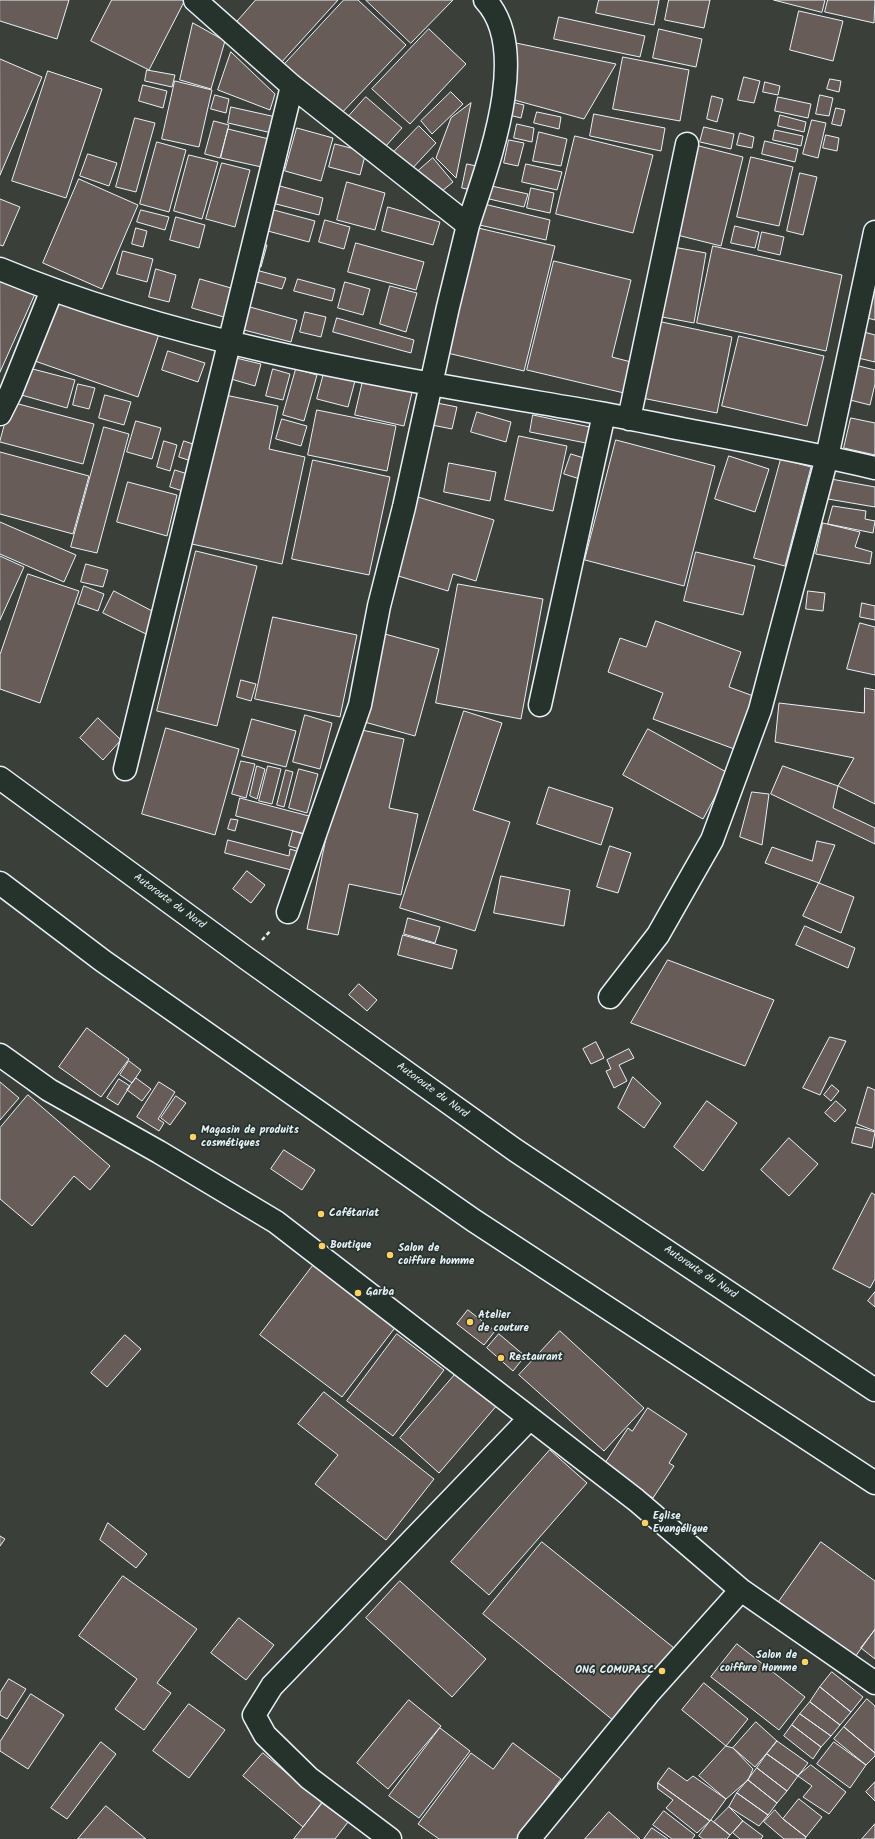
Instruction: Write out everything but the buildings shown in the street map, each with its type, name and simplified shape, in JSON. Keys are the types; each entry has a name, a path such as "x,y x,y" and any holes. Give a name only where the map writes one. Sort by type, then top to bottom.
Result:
{"main road":[{"path":"195,0 292,86 468,225"},
{"path":"288,912 360,705 379,606 404,507 448,307 468,225 496,140 502,111 505,76 504,36 490,5 485,0"},
{"path":"124,770 230,344 292,86"},
{"path":"629,419 687,144"},
{"path":"610,997 658,935 712,840 760,710 827,457 875,232"},
{"path":"0,268 52,290 230,344 431,385 604,414 827,457 875,468"},
{"path":"0,414 11,392 52,290"},
{"path":"540,705 604,414"},
{"name":"Autoroute du Nord","path":"0,778 246,958 515,1150 875,1390"},
{"path":"0,883 110,965 473,1220 875,1483"},
{"path":"0,1055 49,1090 159,1152 276,1222 636,1500 741,1590 875,1683"},
{"path":"390,1839 309,1778 266,1735 254,1715 272,1686 530,1418"},
{"path":"529,1839 648,1694 741,1590"}],"path":[{"path":"246,958 288,912"}],"place":[{"name":"Magasin de produits cosmétiques","path":"193,1137"},
{"name":"Cafétariat","path":"321,1214"},
{"name":"Boutique","path":"322,1246"},
{"name":"Salon de coiffure homme","path":"390,1255"},
{"name":"Garba","path":"358,1293"},
{"name":"Atelier de couture","path":"470,1322"},
{"name":"Restaurant","path":"501,1358"},
{"name":"Eglise Evangélique","path":"645,1523"},
{"name":"Salon de coiffure Homme","path":"805,1662"},
{"name":"ONG COMUPASC","path":"662,1671"}]}
